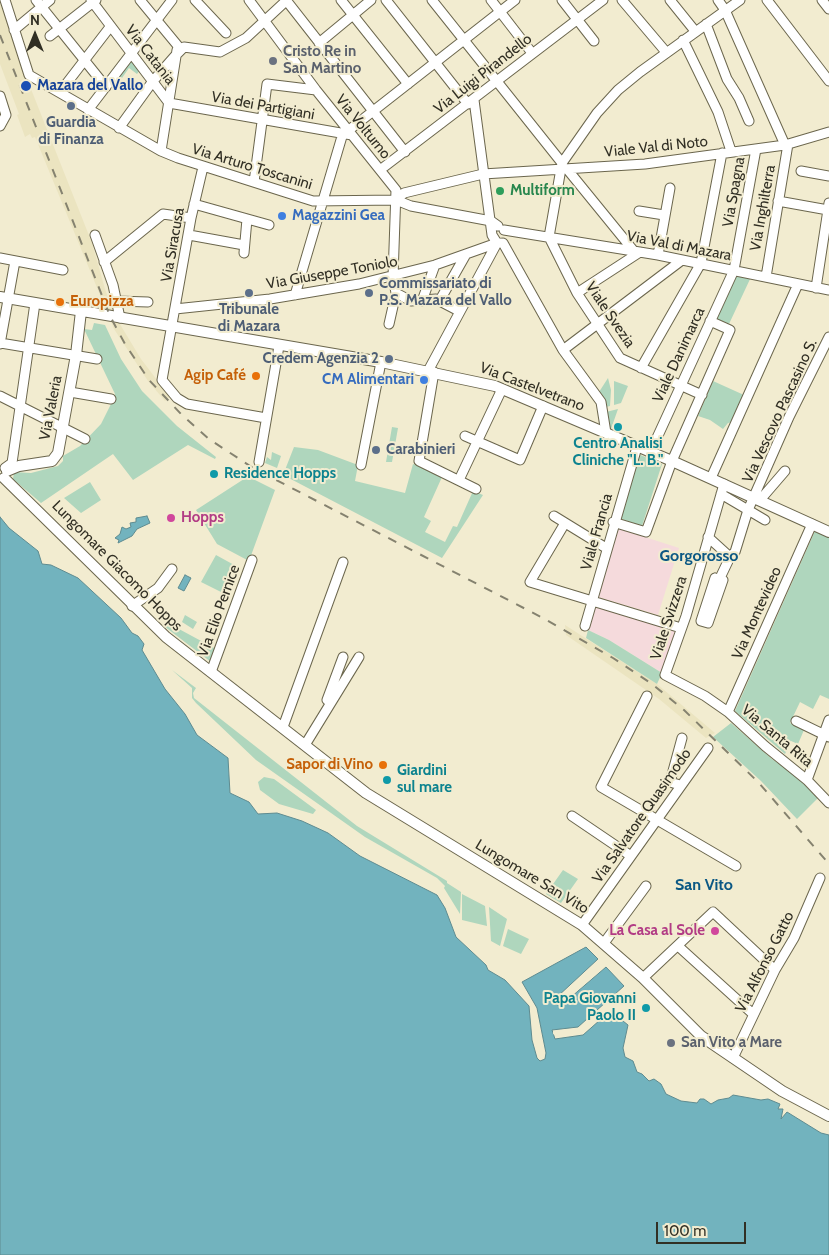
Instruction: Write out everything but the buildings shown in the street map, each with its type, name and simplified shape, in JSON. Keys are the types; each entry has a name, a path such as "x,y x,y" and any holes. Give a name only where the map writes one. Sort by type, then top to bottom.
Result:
{"main road":[{"name":"Via Castelvetrano","path":"4,298 381,362 469,379 502,389 650,453 672,460 711,478 723,489 758,499 829,532"},
{"name":"Via Valeria","path":"3,473 19,466 54,459 58,453 70,392 82,312"},
{"name":"Lungomare Giacomo Hopps","path":"3,473 132,606 166,637 211,672"},
{"name":"Lungomare San Vito","path":"211,672 366,793 582,925 643,978 701,1036 782,1091 829,1116"}],"street":[{"path":"14,30 39,4 50,0"},
{"path":"140,0 179,51 161,151"},
{"path":"88,110 172,0"},
{"path":"195,0 226,33 246,38"},
{"name":"Via Volturno","path":"249,0 348,133 396,190 396,200"},
{"path":"119,128 153,80 179,51 220,52 246,38 286,0 405,152"},
{"path":"341,0 408,84"},
{"path":"319,43 372,0"},
{"path":"386,0 435,63 471,102 483,174 496,226 498,244 563,350 601,402 606,433"},
{"path":"432,0 563,167 637,251 577,294"},
{"path":"491,0 532,53"},
{"path":"295,295 322,201 348,133 372,111 515,0"},
{"path":"562,0 594,41"},
{"name":"Via Luigi Pirandello","path":"380,170 603,0"},
{"path":"622,0 666,52"},
{"path":"670,0 695,31"},
{"path":"718,0 725,10 787,144"},
{"path":"549,237 563,167 597,112 618,90 666,52 740,0"},
{"path":"766,0 829,81"},
{"path":"822,0 829,9"},
{"path":"50,36 93,1"},
{"name":"Via Catania","path":"93,1 110,27 132,52 169,103"},
{"name":"Via Arturo Toscanini","path":"6,3 29,75 161,151 204,167 322,201 396,200"},
{"path":"39,4 106,87"},
{"path":"706,24 727,80 739,98 749,121"},
{"path":"60,92 110,27"},
{"path":"220,52 226,33"},
{"path":"683,40 718,112 731,151"},
{"path":"254,182 266,84 316,90"},
{"path":"0,126 6,114 1,101"},
{"name":"Via dei Partigiani","path":"169,103 262,121 348,133"},
{"name":"Viale Val di Noto","path":"396,200 404,193 483,174 563,167 646,164 787,144 829,132"},
{"name":"Via Inghilterra","path":"766,276 787,144"},
{"name":"Via Spagna","path":"734,270 756,149"},
{"path":"641,368 701,263 722,153"},
{"name":"Via Siracusa","path":"204,167 191,218 162,380 176,398 187,404 266,418"},
{"path":"801,171 829,176"},
{"path":"658,255 670,188"},
{"path":"390,324 396,293 393,277 396,200"},
{"name":"Via Val di Mazara","path":"396,200 411,206 496,226 521,234 637,251 829,290"},
{"path":"778,200 828,207 816,288"},
{"path":"194,204 269,225"},
{"path":"639,211 664,215"},
{"path":"104,262 163,214 191,218"},
{"path":"189,235 244,249 247,219"},
{"name":"Via Giuseppe Toniolo","path":"176,310 295,295 393,277 465,256 521,234"},
{"path":"95,235 117,301 118,318"},
{"name":"Viale Svezia","path":"549,237 549,242 577,294 620,358 702,395"},
{"path":"476,489 419,461 431,372 459,311 498,244"},
{"path":"440,300 465,256"},
{"path":"0,258 63,270"},
{"path":"15,260 4,298 0,343 97,359"},
{"path":"563,350 596,323 682,260"},
{"path":"422,301 435,265"},
{"name":"Viale Danimarca","path":"650,453 679,386 734,270"},
{"path":"711,478 798,284"},
{"path":"396,293 411,301 440,300 459,311"},
{"path":"117,301 148,302"},
{"path":"3,473 12,463 35,303"},
{"path":"613,522 646,532 672,460 730,330 710,321"},
{"name":"Via Vescovo Pascasino S.","path":"758,499 789,417 829,337"},
{"path":"259,462 279,346"},
{"path":"361,465 381,362"},
{"path":"459,480 502,389"},
{"path":"70,392 111,399"},
{"path":"0,396 85,439"},
{"path":"464,436 520,460 543,406"},
{"name":"Viale Francia","path":"585,626 613,522 637,447"},
{"path":"686,616 701,621 716,578 720,578 730,557 735,552 748,510 785,471"},
{"path":"723,489 748,510 765,520"},
{"name":"Viale Svizzera","path":"665,675 686,616 723,489"},
{"path":"554,516 606,548"},
{"path":"565,523 530,582 681,628"},
{"name":"Via Montevideo","path":"728,712 812,524"},
{"path":"708,538 730,557"},
{"name":"Via Elio Pernice","path":"211,672 252,560"},
{"path":"283,727 343,562"},
{"path":"132,606 158,588 172,569"},
{"path":"321,717 343,657"},
{"path":"305,745 359,657"},
{"name":"Via Santa Rita","path":"665,675 705,696 728,712 765,746 807,780 829,803"},
{"path":"647,696 601,787 736,866"},
{"path":"807,780 826,736 829,720"},
{"path":"796,721 826,736"},
{"path":"680,785 670,782 682,738"},
{"name":"Via Salvatore Quasimodo","path":"582,925 708,748"},
{"path":"572,816 632,856"},
{"name":"Via Alfonso Gatto","path":"733,1058 775,970 794,938 820,878"},
{"path":"604,943 646,886"},
{"path":"643,978 713,912 775,970"},
{"path":"678,946 753,1014"}],"shaded area":[{"path":"0,0 29,84 92,243 115,316 141,359 170,397 165,401 148,381 114,329 35,137 32,138 30,134 25,137 17,115 19,114 0,64"},
{"path":"617,528 679,548 658,615 598,597"},
{"path":"595,606 675,631 662,673 609,640 588,630"},
{"path":"565,625 657,684 715,733 706,738 659,699 566,635"}],"green space":[{"path":"133,58 141,69 137,74 129,68 122,78 119,76"},
{"path":"737,274 751,277 729,324 715,318"},
{"path":"94,323 105,325 121,359 142,391 177,426 216,457 215,459 188,445 133,480 113,454 41,503 13,479 14,472 31,473 58,466 63,461 63,456 80,446 101,424 114,398 115,394 84,329 92,330"},
{"path":"608,378 611,390 610,406 606,407 604,398 599,392"},
{"path":"614,381 628,386 621,403 614,405"},
{"path":"713,381 744,395 733,422 728,423 723,429 710,420 698,416"},
{"path":"618,409 611,429 609,428 606,412"},
{"path":"392,427 398,428 392,462 386,462"},
{"path":"294,447 318,450 358,465 355,481 405,493 413,464 442,477 424,517 431,521 425,532 445,542 453,526 457,527 473,491 483,495 442,558 283,475"},
{"path":"272,452 281,456 277,468 265,463 267,457 271,460"},
{"path":"638,454 662,464 642,526 619,518"},
{"path":"243,474 275,490 249,561 217,544 196,510 244,479 241,477"},
{"path":"90,482 101,500 81,513 64,498"},
{"path":"815,531 829,537 829,699 820,695 813,709 800,702 790,723 804,730 798,744 791,741 785,754 735,711"},
{"path":"216,555 236,566 221,592 201,582"},
{"path":"185,615 197,622 193,629 182,622"},
{"path":"166,622 216,649 211,662 164,626"},
{"path":"588,630 609,640 662,673 657,684 586,638"},
{"path":"172,670 196,688 193,693 194,698 357,826 447,881 447,883 461,892 460,914 444,888 445,886 437,878 365,837 256,760 196,703 192,698 192,688"},
{"path":"731,723 772,759 798,777 818,798 797,819 761,781 713,737"},
{"path":"264,777 274,779 316,810 313,814 279,804 260,790 258,782"},
{"path":"563,870 578,879 561,903 546,894"},
{"path":"462,894 485,906 487,926 462,920"},
{"path":"489,907 507,919 500,946 491,941"},
{"path":"508,929 529,939 521,954 503,946"}],"water":[{"path":"147,516 150,523 137,529 132,536 118,543 119,540 115,538 120,534 122,527 126,529 131,527 130,523 136,522 136,518"},
{"path":"0,517 9,528 38,551 42,564 51,565 78,578 121,618 132,633 138,636 144,644 142,650 165,689 185,714 197,735 228,758 230,793 249,802 258,814 277,813 302,821 328,833 360,856 437,895 445,908 456,937 486,965 488,970 505,980 529,1006 532,1040 537,1058 540,1061 545,1059 546,1053 537,1008 522,982 586,947 598,959 557,997 555,1001 557,1005 564,1003 606,967 624,986 578,1027 552,1030 555,1039 583,1035 600,1020 618,1017 628,1025 623,1048 625,1057 633,1061 637,1072 649,1081 654,1079 661,1084 666,1094 681,1101 697,1103 700,1099 704,1099 711,1104 733,1095 761,1100 768,1099 780,1104 778,1109 783,1109 781,1119 787,1112 821,1133 829,1135 829,1255 0,1255"},
{"path":"185,575 191,578 184,591 178,588"}],"pier":[{"path":"584,945 586,946 528,977 528,975"},
{"path":"598,960 596,966 559,998 558,1002 558,998"},
{"path":"605,967 563,1003 558,1004 558,1002 563,1001"},
{"path":"625,987 579,1029 555,1032 553,1035 553,1031 579,1028"}],"railway":[{"path":"0,35 110,316 125,344 149,380 181,414 209,439 253,468 543,618 613,658 652,684 684,710 759,783 829,864"}],"place":[{"name":"Cristo Re in San Martino","path":"273,61"},
{"name":"Mazara del Vallo","path":"26,86"},
{"name":"Guardia di Finanza","path":"71,106"},
{"name":"Multiform","path":"500,191"},
{"name":"Magazzini Gea","path":"282,216"},
{"name":"Tribunale di Mazara","path":"249,293"},
{"name":"Commissariato di P.S. Mazara del Vallo","path":"369,293"},
{"name":"Europizza","path":"60,302"},
{"name":"Credem Agenzia 2","path":"389,359"},
{"name":"Agip Café","path":"256,376"},
{"name":"CM Alimentari","path":"424,380"},
{"name":"Centro Analisi Cliniche \"L. B.\"","path":"618,427"},
{"name":"Carabinieri","path":"376,450"},
{"name":"Residence Hopps","path":"214,474"},
{"name":"Hopps","path":"171,518"},
{"name":"Sapor di Vino","path":"383,765"},
{"name":"Giardini sul mare","path":"387,780"},
{"name":"La Casa al Sole","path":"715,931"},
{"name":"Papa Giovanni Paolo II","path":"646,1008"},
{"name":"San Vito a Mare","path":"671,1043"}],"district":[{"name":"Gorgorosso","path":"699,556"},
{"name":"San Vito","path":"704,885"}]}
